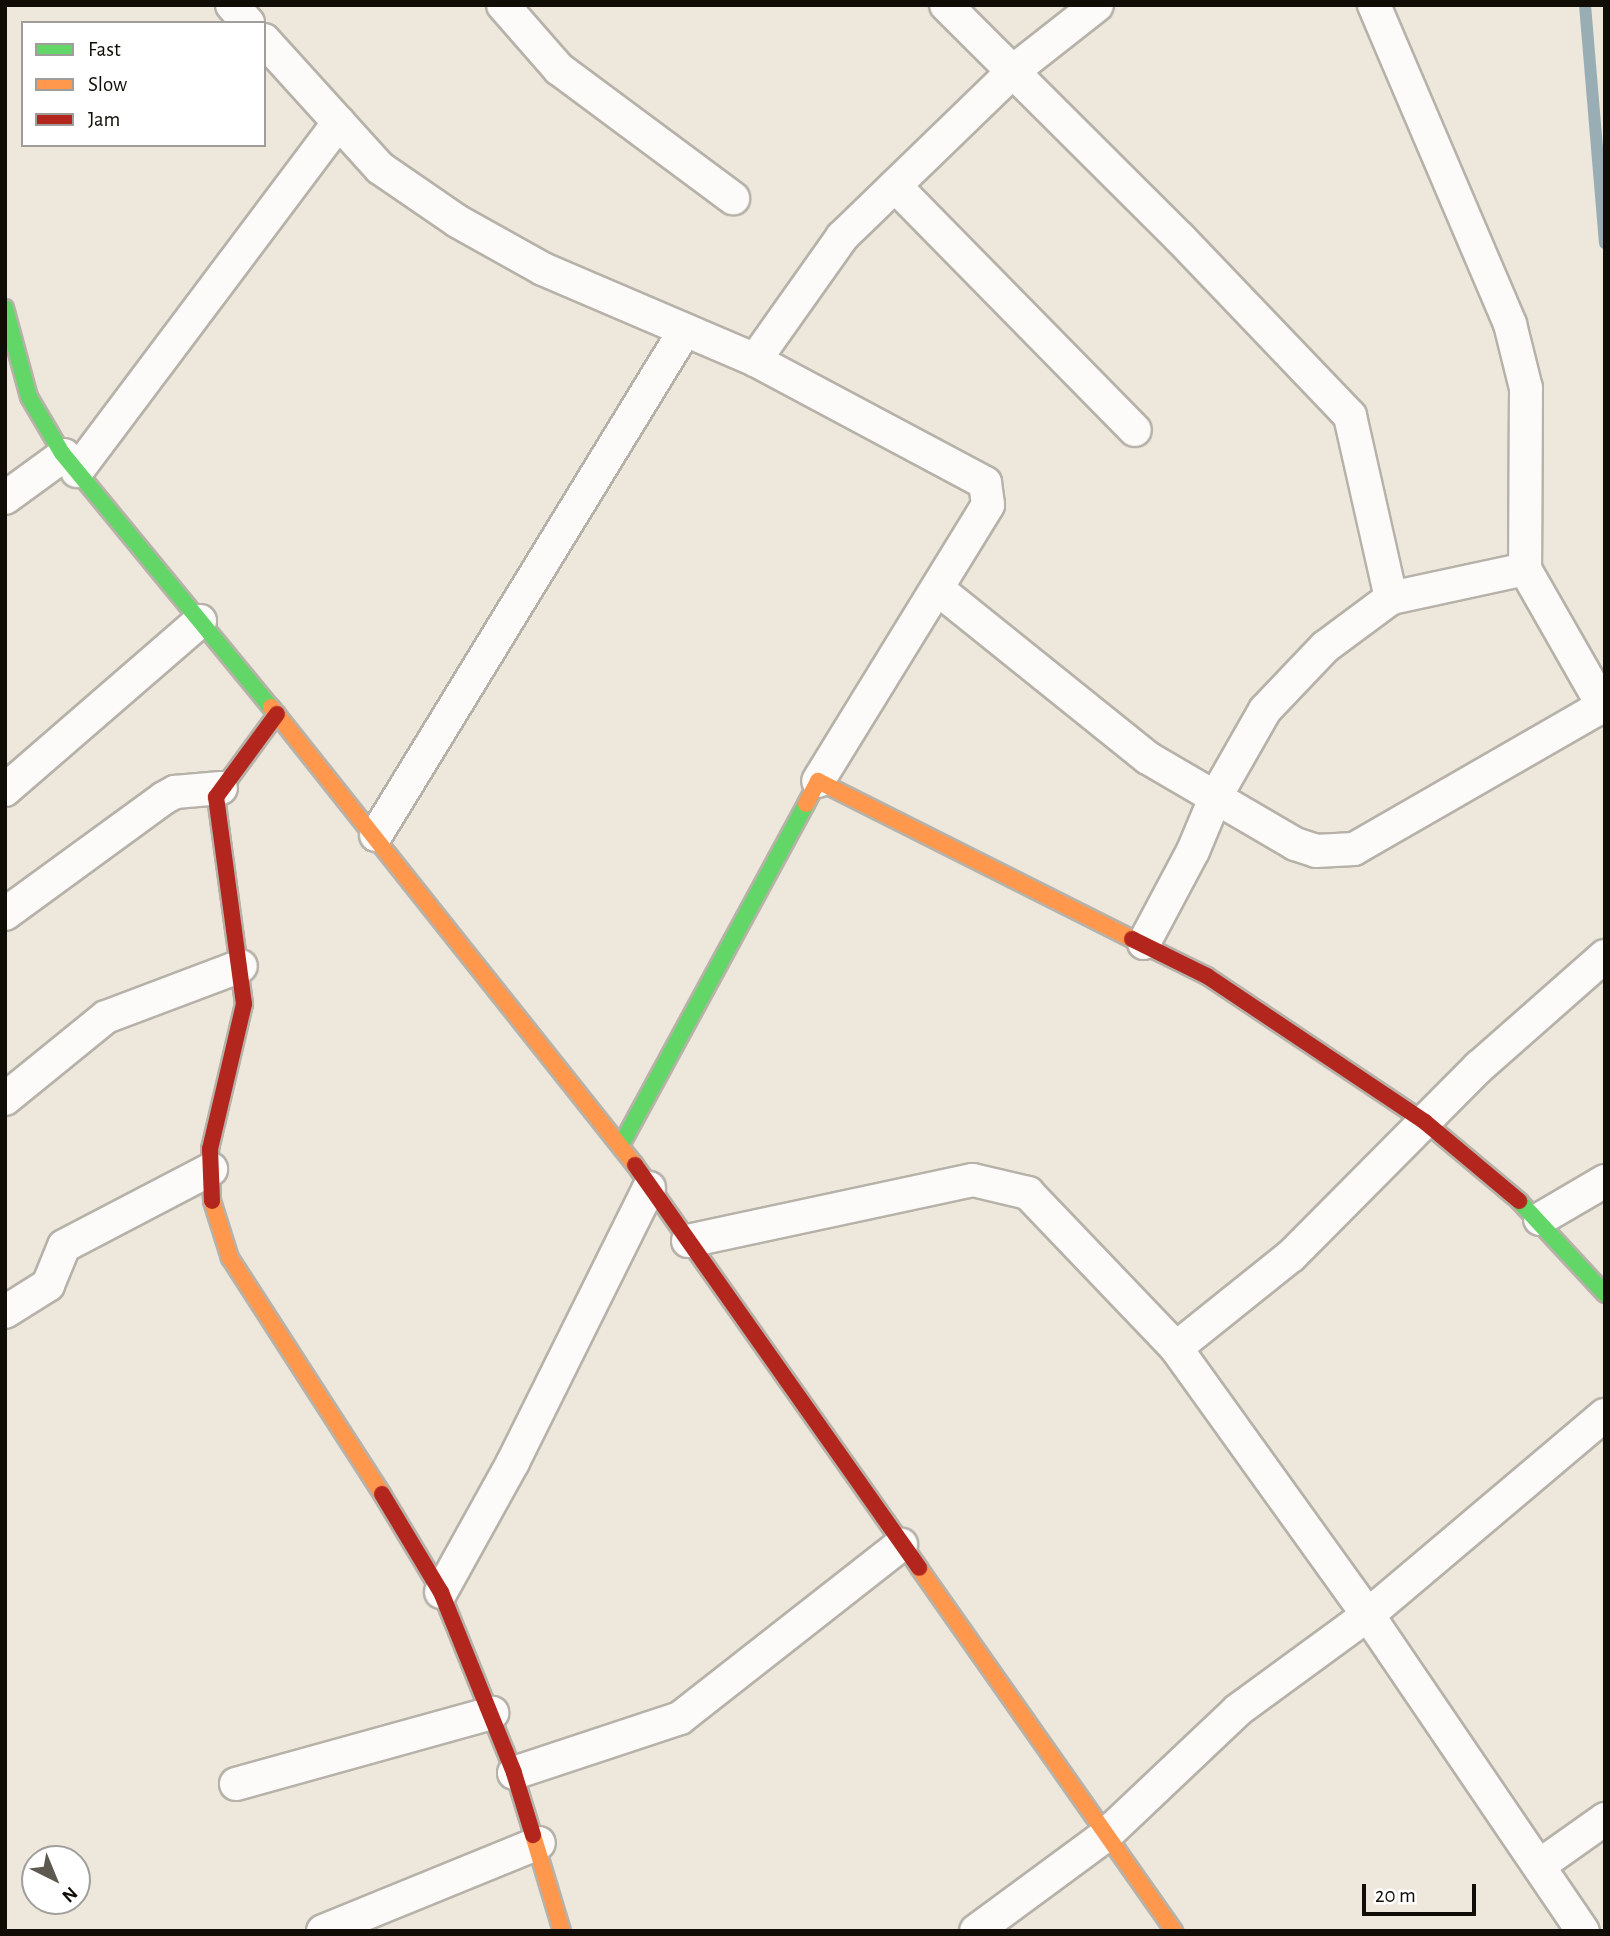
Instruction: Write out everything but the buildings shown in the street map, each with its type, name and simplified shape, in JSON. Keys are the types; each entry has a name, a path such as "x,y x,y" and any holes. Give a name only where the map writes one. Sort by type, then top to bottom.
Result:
{"street":[{"path":"232,5 246,21"},
{"path":"503,5 559,69 733,198"},
{"path":"946,5 1180,238 1350,416 1391,598"},
{"path":"755,360 842,237 1012,72 1097,5"},
{"path":"939,590 1148,758 1295,844 1316,850 1354,849 1604,707 1525,569 1526,388 1510,324 1374,5"},
{"path":"266,42 380,168 457,221 543,269 755,360 985,483 988,505 939,590 818,781 621,1145"},
{"path":"5,498 71,463 339,122"},
{"path":"895,186 1135,430"},
{"path":"5,308 29,397 71,463 376,835 621,1145 1174,1931"},
{"path":"376,835 685,330"},
{"path":"1144,943 1193,852 1216,796 1265,710 1325,646 1391,598 1525,569"},
{"path":"5,790 200,621"},
{"path":"277,714 216,797 241,966 242,1022 210,1149 211,1198 230,1258 368,1470 441,1592 492,1713 539,1843 562,1931"},
{"path":"818,781 941,846 1207,976 1425,1122 1540,1219 1605,1294"},
{"path":"5,914 164,798 175,792 221,788"},
{"path":"1176,1348 1291,1256 1479,1067 1605,956"},
{"path":"5,1099 106,1017 241,966"},
{"path":"5,1312 48,1285 64,1246 211,1169"},
{"path":"688,1241 972,1180 1001,1183 1028,1193 1176,1348 1368,1615 1583,1931"},
{"path":"1540,1219 1605,1181"},
{"path":"441,1592 513,1462 649,1188"},
{"path":"976,1931 1106,1835 1238,1710 1368,1615 1605,1415"},
{"path":"514,1773 680,1718 901,1545"},
{"path":"236,1784 492,1713"},
{"path":"1540,1865 1605,1819"},
{"path":"323,1931 539,1843"}],"waterway":[{"path":"1585,5 1605,243"}],"traffic: fast":[{"path":"5,308 29,397 62,453 271,707"},
{"path":"621,1145 806,804"},
{"path":"1519,1201 1605,1294"}],"traffic: slow":[{"path":"271,707 635,1165"},
{"path":"806,804 818,781 1132,939"},
{"path":"212,1201 230,1258 382,1494"},
{"path":"919,1568 1174,1931"},
{"path":"533,1835 562,1931"}],"traffic: jam":[{"path":"212,1201 210,1149 244,1004 216,797 277,714"},
{"path":"1132,939 1207,976 1425,1122 1519,1201"},
{"path":"635,1165 919,1568"},
{"path":"382,1494 441,1592 514,1773 533,1835"}]}
